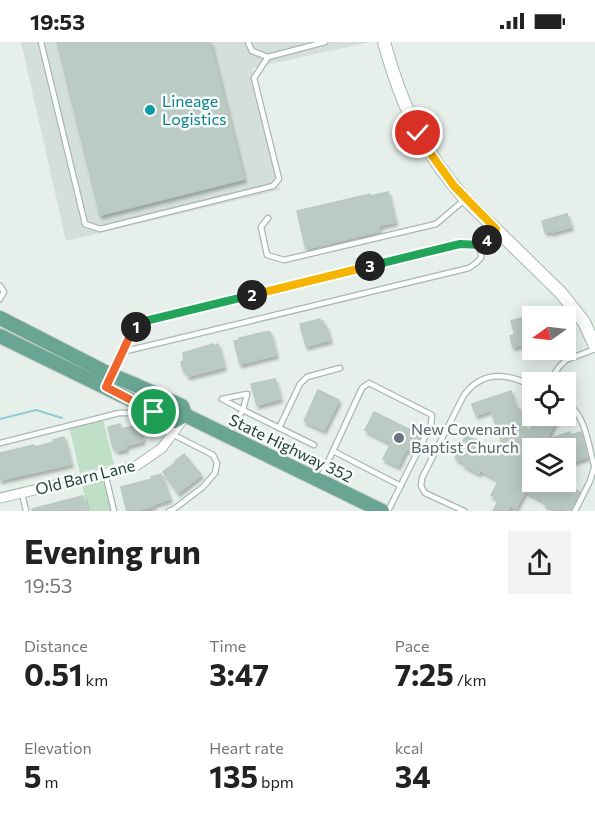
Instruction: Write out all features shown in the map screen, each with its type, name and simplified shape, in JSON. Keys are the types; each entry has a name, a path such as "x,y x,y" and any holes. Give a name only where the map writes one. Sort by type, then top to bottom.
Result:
{"main road":[{"path":"0,318 113,380"},
{"path":"0,336 113,380"},
{"name":"State Highway 352","path":"113,380 174,421 185,415 382,511"}],"street":[{"path":"384,42 397,86 410,118 428,150 465,199 561,292 584,322 595,347"},
{"name":"Old Barn Lane","path":"0,498 136,466 162,448 185,415"}],"lane":[{"path":"41,42 85,224 100,229 273,186 279,179 254,78 267,57"},
{"path":"248,42 252,51 267,57 325,42"},
{"path":"268,218 261,227 267,255 284,260 436,224 465,199"},
{"path":"122,352 469,268 481,258 481,245 496,229"},
{"path":"113,380 122,352 133,329 141,322 460,244 481,245"},
{"path":"0,286 4,292 0,299"},
{"path":"556,372 566,360 595,347"},
{"path":"279,428 300,384 307,377 340,368"},
{"path":"464,511 425,493 421,486 422,478 464,394 470,387 487,377 512,377 522,382"},
{"path":"320,480 362,388 369,383 432,415 431,425 388,511"},
{"path":"228,436 243,410 247,394 222,399 229,402 243,410 279,428 314,445"},
{"path":"575,511 595,465 576,411"},
{"path":"0,443 131,413 213,455 217,463 215,473 203,487 169,511"},
{"path":"333,452 401,486"},
{"path":"105,473 114,511"},
{"path":"22,493 26,511"}],"shaded area":[{"path":"21,42 371,42 252,68 280,190 66,241"}],"green space":[{"path":"103,419 114,464 80,473 69,427"},
{"path":"103,480 111,511 89,511 82,486"}],"building":[{"name":"Lineage Logistics","path":"57,42 210,42 244,179 100,215"},
{"path":"388,192 395,222 378,226 379,231 306,249 297,211"},
{"path":"567,214 571,227 545,232 542,221"},
{"path":"522,318 522,344 513,347 510,336 515,334 511,321"},
{"path":"320,319 324,327 326,326 330,340 306,346 300,324"},
{"path":"270,332 276,355 240,364 234,341"},
{"path":"213,344 214,346 218,344 224,367 187,375 181,362 184,361 183,353"},
{"path":"275,379 280,399 257,405 251,384"},
{"path":"318,390 339,400 324,430 304,421"},
{"path":"511,391 517,410 520,409 522,415 522,426 526,426 528,433 532,426 553,426 547,438 522,438 522,492 524,492 516,508 510,505 507,511 493,511 499,499 491,495 499,480 480,470 479,473 463,465 464,463 455,458 466,435 506,455 491,410 476,415 472,404"},
{"name":"New Covenant Baptist Church","path":"374,412 419,434 411,451 406,449 398,466 383,459 391,443 365,430"},
{"path":"120,424 121,429 139,425 143,441 117,451 115,447 113,448 108,427"},
{"path":"570,432 571,435 581,432 587,457 576,461 576,438 552,438"},
{"path":"64,437 71,464 0,480 0,453 34,445 35,447"},
{"path":"184,454 201,475 178,493 163,472"},
{"path":"161,474 170,499 154,504 154,506 127,511 121,487 152,479 151,477"},
{"path":"576,490 580,492 570,511 561,508 558,511 544,504 545,501 527,492 576,492"},
{"path":"83,496 87,511 33,511 32,509"}],"waterway":[{"path":"0,419 36,410 62,418"}],"place":[{"name":"Lineage Logistics","path":"150,110"},
{"name":"New Covenant Baptist Church","path":"399,438"}],"route":[{"path":"154,412 106,387 133,329 141,322 460,244 476,246 485,242 496,229 454,186 418,133"}]}
